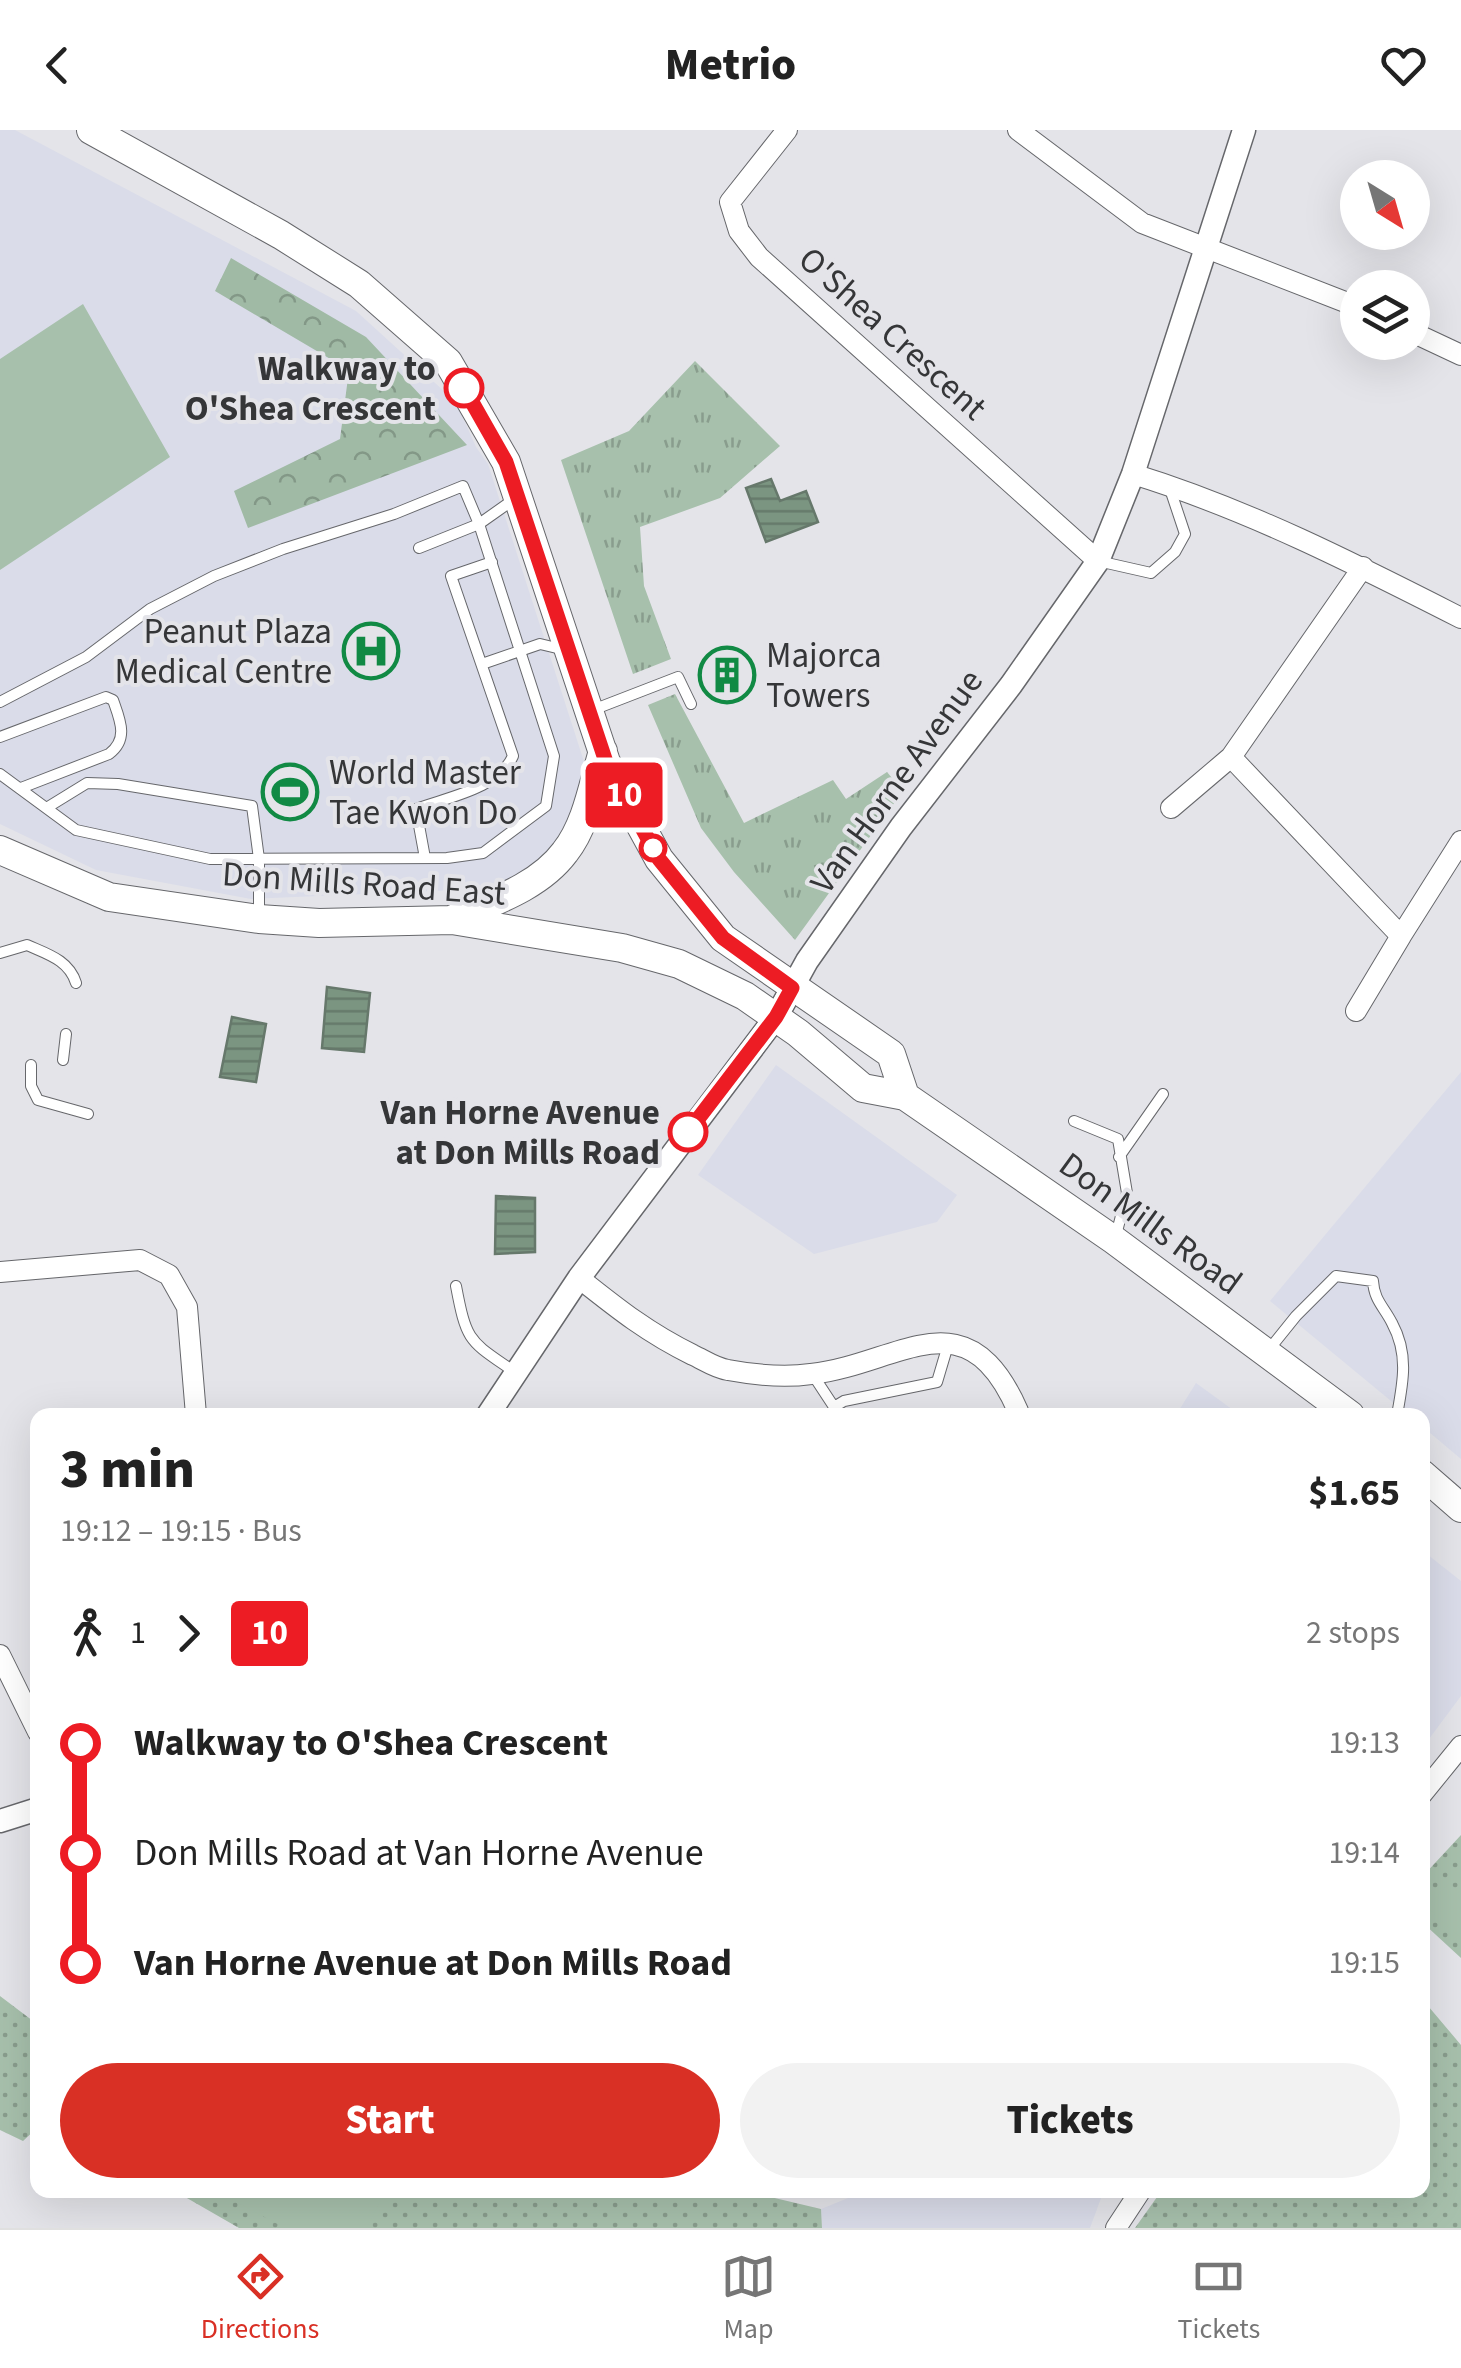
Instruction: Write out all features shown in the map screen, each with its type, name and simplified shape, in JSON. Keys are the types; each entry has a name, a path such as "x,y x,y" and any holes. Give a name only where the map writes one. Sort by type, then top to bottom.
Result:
{"main road":[{"path":"91,130 281,235 359,284 448,362 496,442 518,496 603,751 659,859 723,938 890,1054 905,1096"},
{"path":"452,920 521,890 564,854 584,816 603,751"},
{"name":"Don Mills Road East","path":"0,850 109,897 320,924 452,920 622,948 680,964 745,996 776,1017"},
{"name":"Don Mills Road","path":"776,1017 864,1088 905,1096 1114,1240 1341,1408"},
{"path":"1430,1481 1461,1508"}],"street":[{"name":"O'Shea Crescent","path":"787,130 730,202 739,231 759,256 1098,561"},
{"path":"1018,130 1142,223 1340,300"},
{"name":"Van Horne Avenue","path":"493,1408 579,1278 776,1017 901,827 1010,685 1098,561 1133,474 1244,130"},
{"path":"1430,340 1461,354"},
{"path":"1133,474 1169,485 1363,568 1461,618"},
{"path":"1170,808 1231,757 1363,568"},
{"path":"1231,757 1401,936"},
{"path":"1356,1010 1461,840"},
{"path":"0,1272 140,1260 169,1275 186,1307 195,1408"},
{"path":"579,1278 648,1333 722,1369 767,1376 813,1374 909,1348 948,1342 966,1346 986,1360 1007,1385 1017,1408"},
{"path":"0,1655 30,1716"},
{"path":"1430,1784 1461,1746"},
{"path":"0,1820 30,1814"},
{"path":"1113,2226 1135,2198"}],"lane":[{"path":"1098,561 1150,573 1175,552 1185,534 1169,485"},
{"path":"0,702 86,657 150,609 214,576 463,486 480,524 554,756 546,806 483,852 425,858 210,859 76,830 0,774"},
{"path":"419,548 480,524 518,496"},
{"path":"425,858 416,809 492,780 507,769 513,756 451,576 492,562"},
{"path":"482,664 540,644 570,654"},
{"path":"590,711 678,677 690,704"},
{"path":"0,737 106,697 112,700 123,727 117,748 20,788"},
{"path":"48,807 88,783 118,784 252,806 259,858 259,919"},
{"path":"0,953 26,945 62,961 73,972 76,983"},
{"path":"63,1060 66,1034"},
{"path":"31,1066 31,1086 38,1100 88,1114"},
{"path":"1119,1158 1163,1094"},
{"path":"1074,1121 1118,1139 1126,1193 1114,1240"},
{"path":"1266,1353 1336,1276 1373,1281 1374,1296 1394,1326 1406,1371 1398,1408"},
{"path":"456,1286 464,1328 474,1344 517,1373"},
{"path":"813,1374 834,1406 938,1382 948,1342"}],"shaded area":[{"path":"0,130 15,130 356,311 456,402 488,464 588,774 574,824 543,860 523,876 482,889 251,899 96,870 0,824"},
{"path":"771,479 780,501 806,491 818,522 766,542 746,488"},
{"path":"327,987 370,993 364,1052 322,1048"},
{"path":"232,1017 266,1024 256,1082 220,1077"},
{"path":"776,1065 957,1195 937,1222 814,1254 698,1175"},
{"path":"1461,1072 1461,1459 1430,1433 1430,1408 1400,1408 1270,1301"},
{"path":"496,1196 535,1198 535,1252 495,1254"},
{"path":"1196,1383 1230,1408 1180,1408"},
{"path":"1430,1557 1461,1581 1461,1696 1430,1738"},
{"path":"848,2198 1101,2198 1090,2228 822,2228 821,2209"}],"green space":[{"path":"231,258 366,337 467,445 248,528 234,491 340,439 349,370 215,291"},
{"path":"83,304 170,457 0,570 0,359"},
{"path":"695,361 780,446 720,498 640,527 644,586 671,659 633,674 561,460 629,431"},
{"path":"675,694 744,823 833,780 846,799 887,772 903,791 795,940 734,872 701,828 648,705"},
{"path":"1461,1835 1461,1958 1430,1929 1430,1868"},
{"path":"1449,1883 1461,1894 1461,1938 1430,1910 1430,1904"},
{"path":"0,1996 30,2019 30,2134 23,2141 0,2130"},
{"path":"1430,2008 1461,2045 1461,2228 1135,2228 1156,2198 1430,2198"},
{"path":"187,2198 775,2198 821,2209 822,2228 239,2228"},
{"path":"229,2198 382,2198 367,2228 285,2228"}],"bus line":[{"name":"10","path":"464,388 506,462 606,762 659,859 723,938 792,988 776,1017 688,1132"}],"place":[{"name":"Walkway to O'Shea Crescent","path":"464,388"},
{"name":"Peanut Plaza Medical Centre","path":"371,651"},
{"name":"Majorca Towers","path":"727,675"},
{"name":"World Master Tae Kwon Do","path":"290,792"},
{"name":"Van Horne Avenue at Don Mills Road","path":"688,1132"}]}
